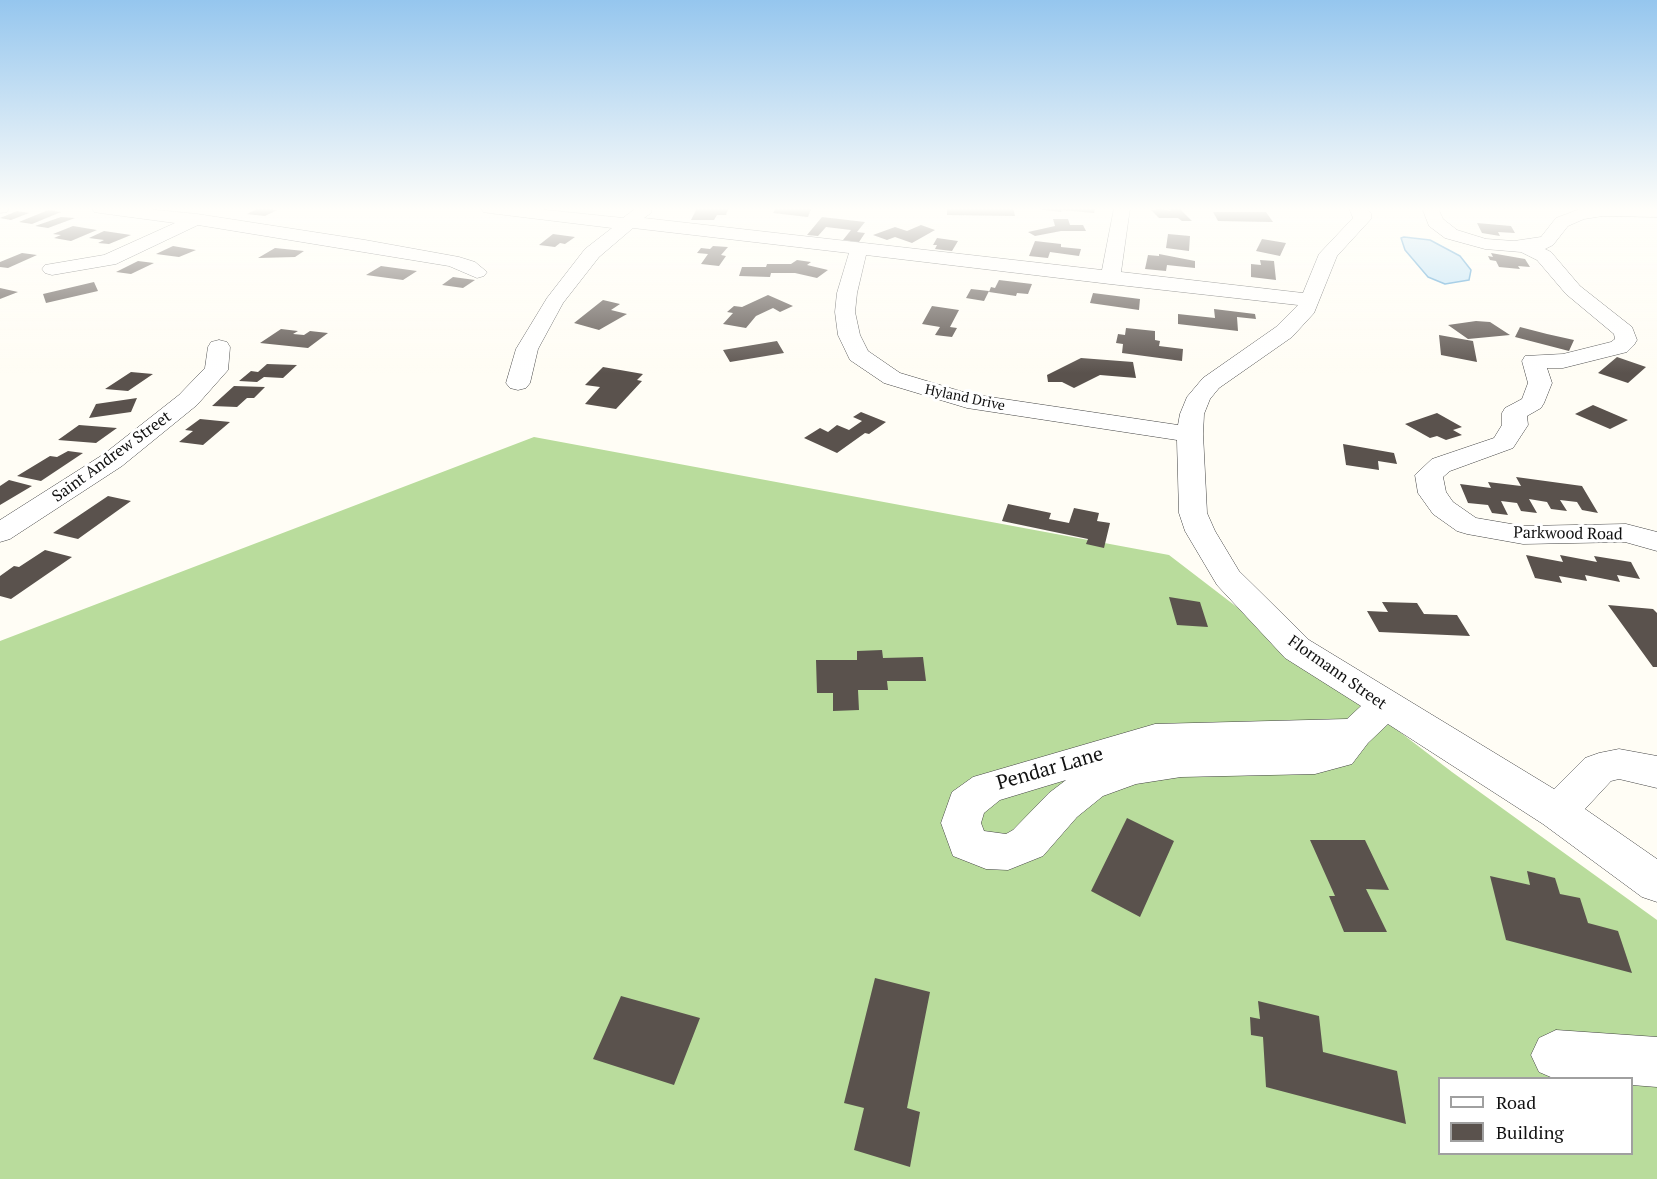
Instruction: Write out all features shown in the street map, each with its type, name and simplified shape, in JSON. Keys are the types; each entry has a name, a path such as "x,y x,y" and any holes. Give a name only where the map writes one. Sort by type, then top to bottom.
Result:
{"street":[{"path":"52,269 90,263"},
{"path":"458,263 477,272"},
{"path":"518,383 527,349 554,302 584,263"},
{"name":"Hyland Drive","path":"854,263 845,312 849,335 858,356 892,378 967,401 1190,434"},
{"path":"981,263 1311,300"},
{"path":"1110,278 1113,263"},
{"name":"Flormann Street","path":"1325,263 1307,309 1284,332 1211,383 1199,397 1192,414 1190,434 1192,513 1210,552 1227,578 1297,649 1557,812 1657,883"},
{"name":"Parkwood Road","path":"1546,263 1573,290 1624,332 1626,340 1619,347 1571,360 1533,361 1540,383 1532,403 1514,413 1515,425 1504,443 1441,465 1429,475 1432,494 1443,508 1467,525 1523,535 1626,533 1657,542"},
{"name":"Saint Andrew Street","path":"0,533 122,453 188,400 218,359"},
{"name":"Pendar Lane","path":"1355,733 1155,739 987,788 966,804 961,823 968,843 986,851 1008,852 1028,843 1063,805 1089,785 1134,769 1181,762 1314,759 1339,753 1355,733 1385,706"},
{"path":"1557,812 1599,769 1619,764 1657,772"},
{"path":"1556,1054 1657,1062"}],"green space":[{"path":"534,437 1169,555 1452,772 1657,920 1657,1179 0,1179 0,641"}],"water":[{"path":"1416,263 1466,263 1471,270 1469,280 1445,284 1428,277"}],"building":[{"path":"0,263 19,263 8,268 0,267"},
{"path":"134,263 154,263 131,274 116,272"},
{"path":"702,263 721,263 719,266"},
{"path":"810,263 807,265 828,270 817,278 795,273 771,273 770,277 739,276 742,267"},
{"path":"1146,263 1195,263 1195,268 1167,265 1166,271 1145,269"},
{"path":"1261,263 1274,263 1276,280 1251,277 1251,264 1261,265"},
{"path":"1497,263 1528,263 1530,267 1518,266 1520,269 1499,267"},
{"path":"381,266 417,271 403,280 366,275"},
{"path":"453,277 475,280 463,288 442,285"},
{"path":"999,280 1032,284 1028,294 1017,293 1016,296 989,292 991,287 995,288"},
{"path":"94,282 98,291 46,303 43,294"},
{"path":"0,288 18,292 0,299"},
{"path":"971,289 989,291 984,301 966,298"},
{"path":"1093,293 1140,299 1139,310 1090,303"},
{"path":"768,295 793,306 780,312 773,308 756,316 746,328 723,324 733,313 727,312 734,306 742,307"},
{"path":"603,300 620,304 611,310 627,314 599,330 574,323"},
{"path":"932,306 959,310 950,327 957,328 952,337 935,335 940,327 922,324"},
{"path":"1214,309 1255,314 1256,319 1237,317 1238,331 1178,324 1178,314 1215,318"},
{"path":"1476,321 1490,322 1510,335 1468,339 1448,325"},
{"path":"1520,327 1574,340 1569,351 1515,337"},
{"path":"1126,328 1155,331 1155,340 1160,341 1159,346 1183,349 1182,361 1122,353 1123,344 1116,343 1118,334 1125,335"},
{"path":"281,329 298,331 293,334 304,335 310,331 328,333 308,348 260,343"},
{"path":"1439,335 1473,341 1477,362 1441,355"},
{"path":"777,341 784,353 730,362 723,350"},
{"path":"1617,357 1646,367 1628,383 1598,373"},
{"path":"1081,358 1133,362 1136,378 1100,375 1074,388 1062,382 1048,382 1047,375"},
{"path":"267,364 297,365 283,378 264,377 257,382 239,381 251,371 258,372"},
{"path":"603,367 643,374 637,380 642,381 616,409 585,404 600,387 585,385"},
{"path":"131,372 153,374 128,391 105,389"},
{"path":"234,386 265,387 254,398 247,398 237,407 212,406"},
{"path":"137,398 131,412 89,418 96,404"},
{"path":"1593,405 1628,420 1610,429 1575,414"},
{"path":"861,412 886,422 869,434 865,433 837,453 804,438 820,428 828,432 837,425 849,430 862,421 853,417"},
{"path":"1437,413 1462,427 1453,430 1462,435 1446,440 1437,436 1430,438 1405,424"},
{"path":"200,419 230,422 203,445 179,442 193,431 185,430"},
{"path":"79,425 117,428 96,443 58,440"},
{"path":"1343,444 1394,453 1397,464 1378,461 1379,470 1346,465"},
{"path":"68,451 83,453 41,481 17,476 50,456 57,457"},
{"path":"1516,477 1582,486 1598,513 1582,510 1577,502 1560,500 1567,511 1551,509 1547,502 1529,499 1537,513 1521,511 1517,503 1501,501 1508,515 1492,513 1488,505 1468,503 1460,484 1491,488 1488,482 1521,486"},
{"path":"9,480 32,486 0,505 0,486"},
{"path":"108,496 131,501 78,539 53,533"},
{"path":"1008,504 1051,513 1049,519 1069,523 1074,508 1099,513 1097,521 1110,523 1104,548 1086,544 1088,539 1002,521"},
{"path":"45,550 72,557 11,599 0,596 0,576"},
{"path":"1526,555 1563,562 1560,555 1597,562 1594,556 1631,562 1640,579 1617,575 1620,582 1585,575 1587,581 1559,576 1562,583 1535,578"},
{"path":"1169,597 1200,602 1208,627 1177,625"},
{"path":"1382,602 1417,603 1424,614 1457,615 1470,636 1379,632 1367,611 1388,612"},
{"path":"1608,605 1653,609 1657,613 1657,667 1653,667"},
{"path":"882,650 883,658 923,657 926,681 887,681 888,690 858,690 859,710 833,711 833,693 817,693 816,660 857,660 857,651"},
{"path":"1127,818 1174,841 1140,917 1091,891"},
{"path":"1310,840 1365,840 1389,890 1366,889 1387,932 1344,932 1329,896 1335,896"},
{"path":"1527,871 1555,878 1560,894 1580,898 1588,923 1618,931 1632,973 1506,940 1490,876 1530,885"},
{"path":"875,978 930,992 907,1108 920,1112 910,1167 854,1150 864,1108 844,1103"},
{"path":"621,996 700,1018 674,1085 593,1059"},
{"path":"1258,1001 1319,1016 1323,1052 1397,1071 1406,1124 1266,1087 1263,1037 1251,1035 1250,1017 1260,1019"}]}
